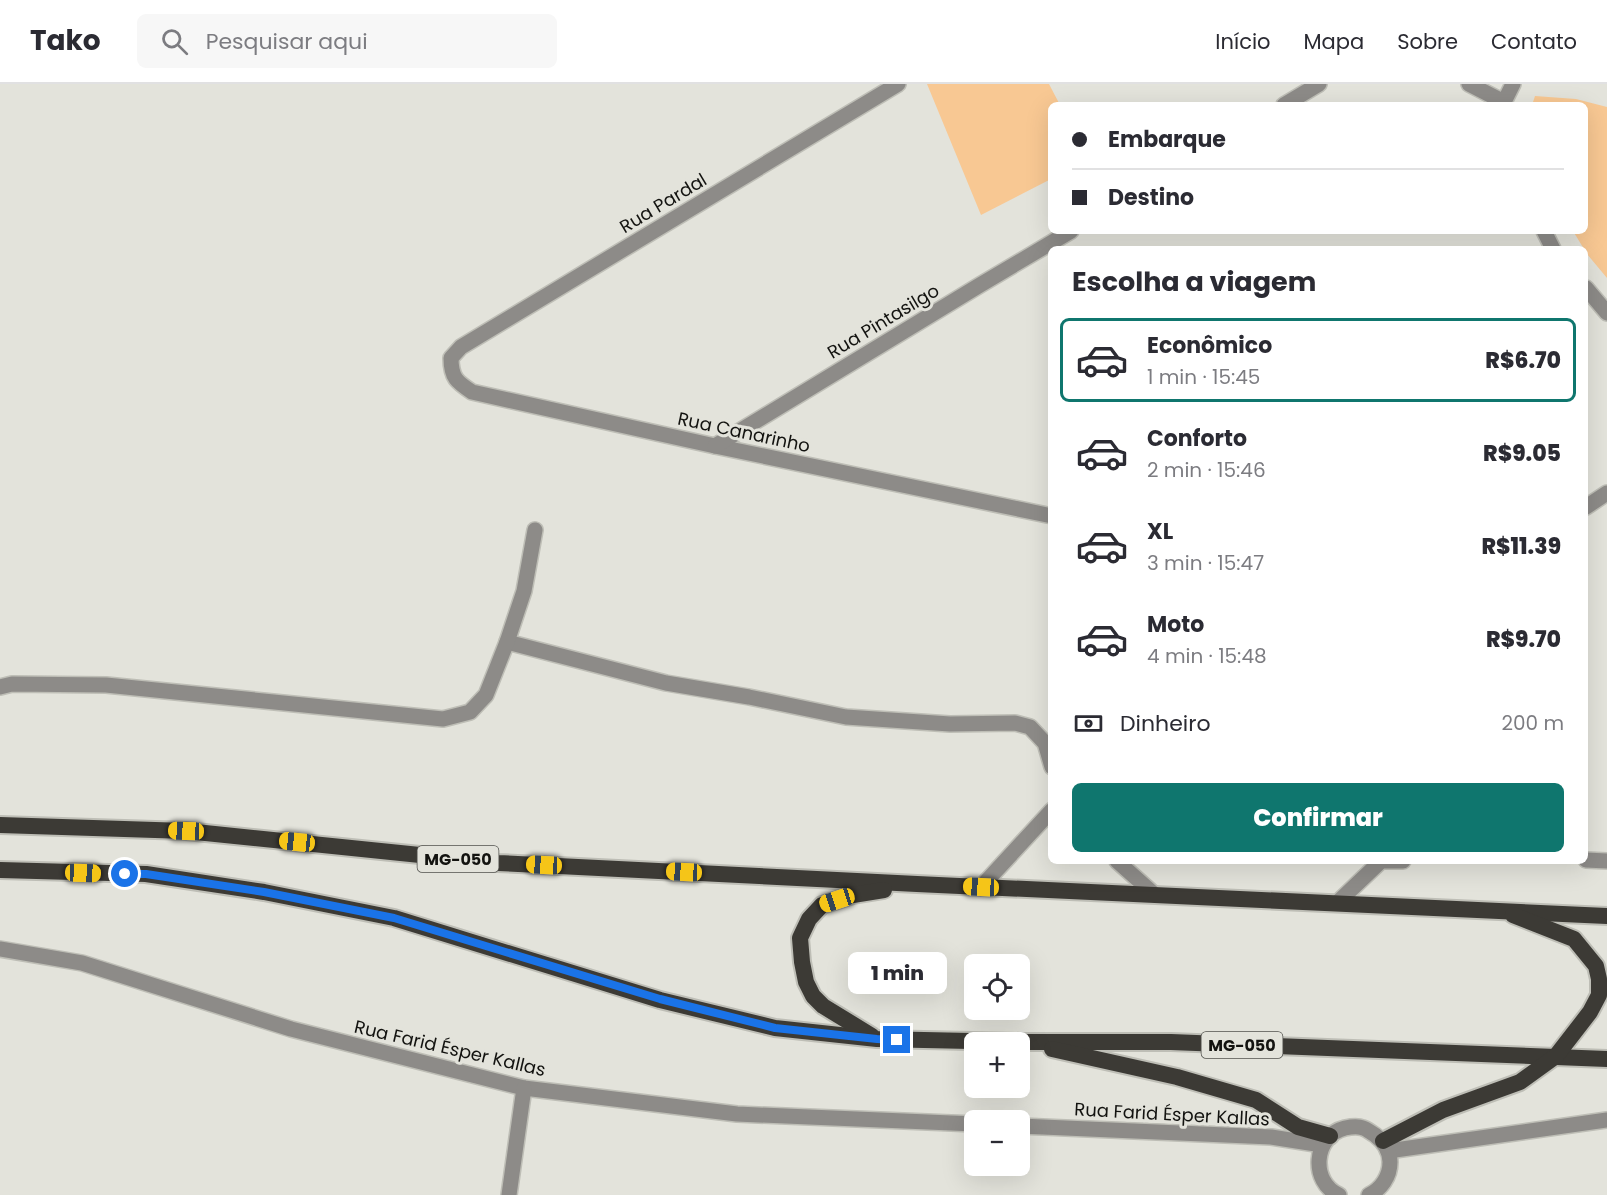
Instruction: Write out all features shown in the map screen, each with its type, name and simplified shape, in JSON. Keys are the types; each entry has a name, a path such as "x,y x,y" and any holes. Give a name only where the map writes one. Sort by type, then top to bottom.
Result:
{"highway":[{"name":"MG-050","path":"0,825 186,831 498,863 1607,915"},
{"name":"MG-050","path":"0,870 146,874 264,892 394,918 660,999 775,1028 877,1039 964,1041"},
{"path":"877,1039 823,1006 813,996 806,982 800,938 809,919 822,905 853,895 917,884"},
{"path":"1385,1146 1443,1110 1520,1082 1556,1056 1590,1012 1599,995 1596,966 1574,939 1499,910"},
{"name":"MG-050","path":"1030,1042 1171,1042 1607,1059"},
{"path":"1030,1044 1177,1077 1256,1100 1298,1127 1326,1141"}],"street":[{"name":"Rua Pardal","path":"451,358 461,347 898,84"},
{"path":"1289,102 1319,84"},
{"path":"1469,84 1502,102"},
{"path":"1504,102 1513,84"},
{"name":"Rua Pintasilgo","path":"715,446 1066,234"},
{"path":"1588,290 1607,313"},
{"name":"Rua Canarinho","path":"451,358 451,371 459,384 472,392 715,446 1048,515"},
{"path":"1588,506 1607,493"},
{"path":"0,687 12,684 106,685 443,719 470,712 486,695 507,642 524,591 535,530"},
{"path":"507,642 666,683 846,717 951,724 1015,723 1030,727 1045,743 1048,754"},
{"path":"981,887 1048,814"},
{"path":"1588,860 1607,861"},
{"path":"1120,864 1155,895"},
{"path":"1337,903 1378,864"},
{"name":"Rua Farid Ésper Kallas","path":"0,949 82,963 291,1029 524,1088 737,1114 964,1124"},
{"path":"509,1195 524,1088"},
{"path":"1385,1146 1607,1120"},
{"name":"Rua Farid Ésper Kallas","path":"1030,1126 1326,1141"},
{"path":"1339,1195 1326,1185 1321,1176 1318,1166 1319,1155 1326,1141 1340,1130 1351,1127 1363,1128 1385,1146 1390,1162 1383,1183 1369,1195"}],"shaded area":[{"path":"927,84 1049,84 1058,102 1048,102 1048,181 981,215"},
{"path":"1535,96 1588,102 1533,102"},
{"path":"1588,102 1607,107 1607,278 1588,255 1588,246 1582,246 1575,234 1588,234"}],"route":[{"path":"125,874 146,874 264,892 394,918 549,967 660,999 775,1028 897,1040"}]}
